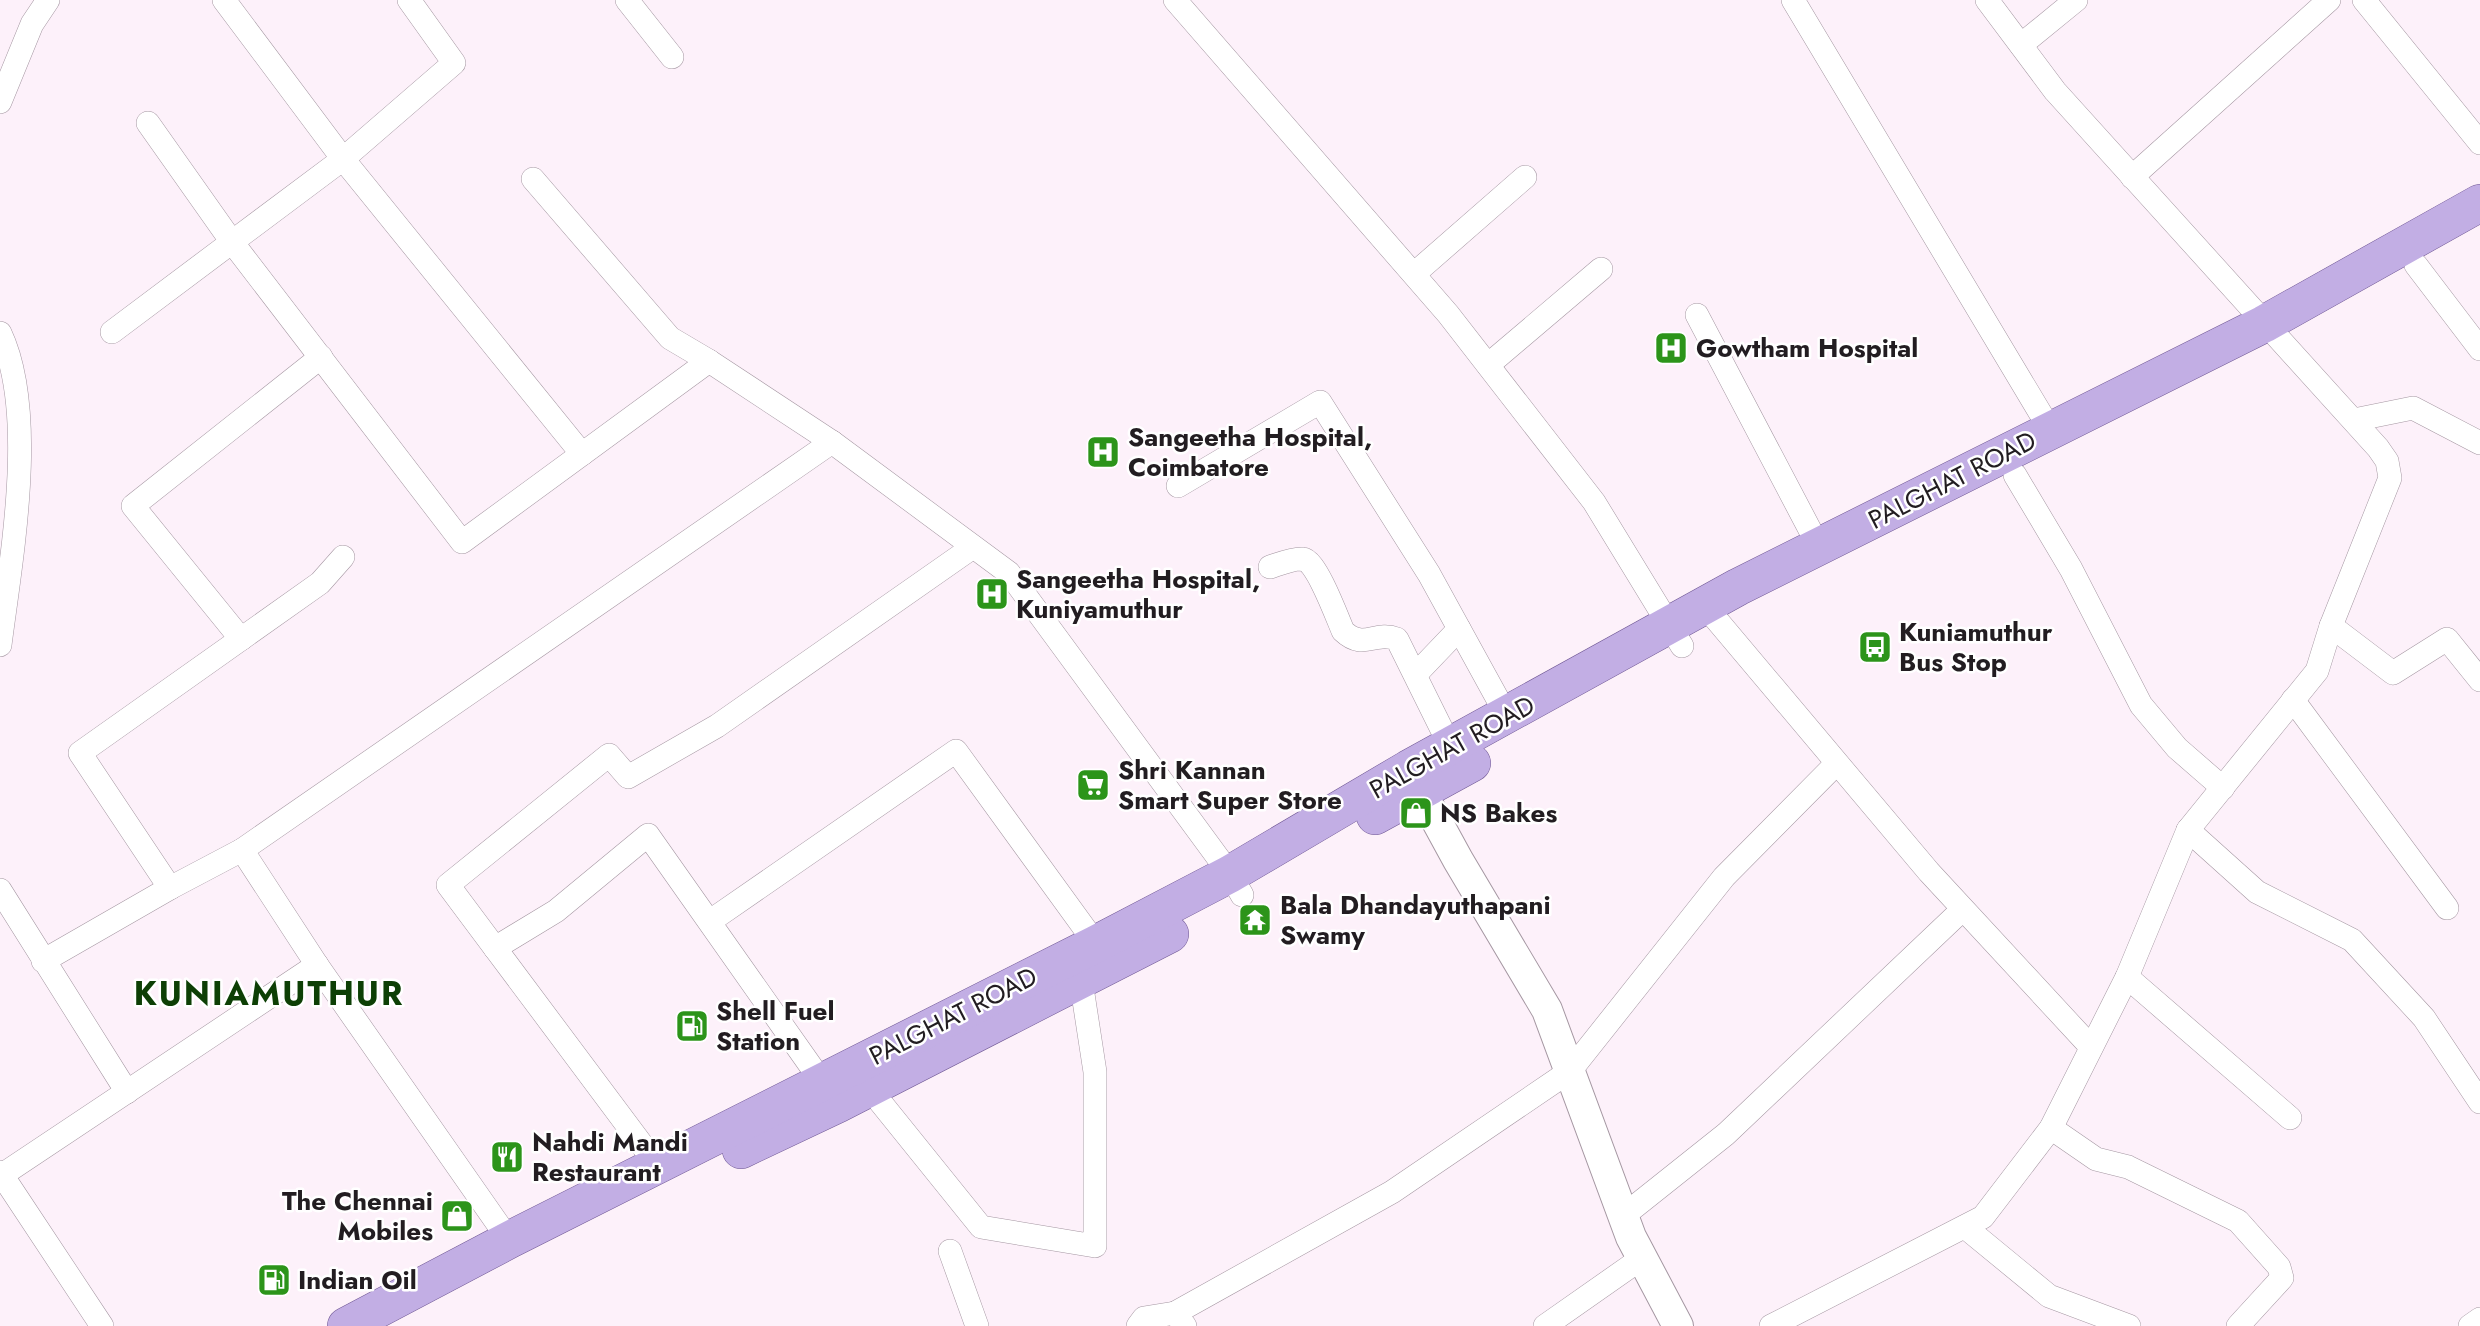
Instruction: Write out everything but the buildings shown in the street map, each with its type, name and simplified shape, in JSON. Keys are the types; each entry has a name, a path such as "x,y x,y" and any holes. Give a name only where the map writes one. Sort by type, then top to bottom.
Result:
{"main road":[{"name":"PALGHAT ROAD","path":"1713,616 2015,475 2273,333 2480,203"},
{"name":"PALGHAT ROAD","path":"390,1326 662,1187 870,1088 1081,981 1236,884 1414,780 1713,616 1819,547 2051,431 2273,333 2416,265 2480,228"},
{"name":"PALGHAT ROAD","path":"1414,780 1450,746 1507,716 1677,636"},
{"name":"PALGHAT ROAD","path":"346,1326 509,1240 1096,944 1236,884"}],"street":[{"path":"0,102 32,24 48,0"},
{"path":"224,0 343,159 582,454"},
{"path":"112,332 343,159 454,63 410,0"},
{"path":"627,0 672,57"},
{"path":"1175,0 1414,274 1488,365 1594,502 1677,636"},
{"path":"1793,0 2051,431"},
{"path":"1771,1326 1983,1217 2051,1128 2127,977 2188,831 2317,671 2331,626 2390,478 2387,461 2354,420 2055,91 1987,0"},
{"path":"2021,45 2076,0"},
{"path":"2132,177 2329,0"},
{"path":"2364,0 2480,143"},
{"path":"148,123 232,242 462,542 709,361"},
{"path":"1414,274 1525,177"},
{"path":"533,179 670,338 832,442 1009,573 1236,884"},
{"path":"2416,265 2480,349"},
{"path":"1488,365 1601,269"},
{"path":"1697,315 1819,547"},
{"path":"0,333 9,353 18,422 16,537 0,645"},
{"path":"241,639 133,506 321,357"},
{"path":"1178,486 1320,402 1429,574 1507,716"},
{"path":"2354,420 2413,408 2480,443"},
{"path":"43,961 170,888 243,850 832,442"},
{"path":"2015,475 2071,569 2141,705 2177,748 2223,788"},
{"path":"657,1165 448,885 609,755 628,777 717,726 973,547"},
{"path":"170,888 79,753 320,583 342,557"},
{"path":"1270,567 1300,558 1307,560 1315,569 1343,631 1358,642 1388,636 1396,639 1450,746"},
{"path":"1713,616 1962,910 2091,1047"},
{"path":"2331,626 2393,673 2447,639 2480,680"},
{"path":"1416,674 1459,629"},
{"path":"2293,700 2447,908"},
{"path":"719,915 956,751 1096,944"},
{"path":"1138,1326 1144,1318 1180,1320 1392,1192 1570,1071 1724,877 1836,764"},
{"path":"1414,780 1547,1010 1623,1216 1678,1326"},
{"path":"2188,831 2257,892 2352,940 2424,1018 2480,1102"},
{"path":"495,948 556,911 648,835 822,1082"},
{"path":"243,850 317,965 509,1240"},
{"path":"0,890 127,1092"},
{"path":"1623,1216 1726,1134 1962,910"},
{"path":"102,1326 1,1174 317,965"},
{"path":"2127,977 2290,1118"},
{"path":"870,1088 981,1227 1095,1246 1095,1072 1081,981"},
{"path":"2051,1128 2095,1159 2128,1167 2238,1221 2279,1266 2282,1278 2238,1326"},
{"path":"1965,1227 2049,1296 2118,1324"},
{"path":"950,1251 977,1326"},
{"path":"1545,1326 1642,1258"},
{"path":"2470,1326 2480,1319"}],"place":[{"name":"Gowtham Hospital","path":"1671,348"},
{"name":"Sangeetha Hospital, Coimbatore","path":"1103,452"},
{"name":"Sangeetha Hospital, Kuniyamuthur","path":"992,594"},
{"name":"Kuniamuthur Bus Stop","path":"1875,647"},
{"name":"Shri Kannan Smart Super Store","path":"1093,785"},
{"name":"NS Bakes","path":"1416,813"},
{"name":"Bala Dhandayuthapani Swamy","path":"1255,920"},
{"name":"Shell Fuel Station","path":"692,1026"},
{"name":"Nahdi Mandi Restaurant","path":"507,1157"},
{"name":"The Chennai Mobiles","path":"457,1216"},
{"name":"Indian Oil","path":"274,1280"}],"district":[{"name":"KUNIAMUTHUR","path":"269,993"}]}
